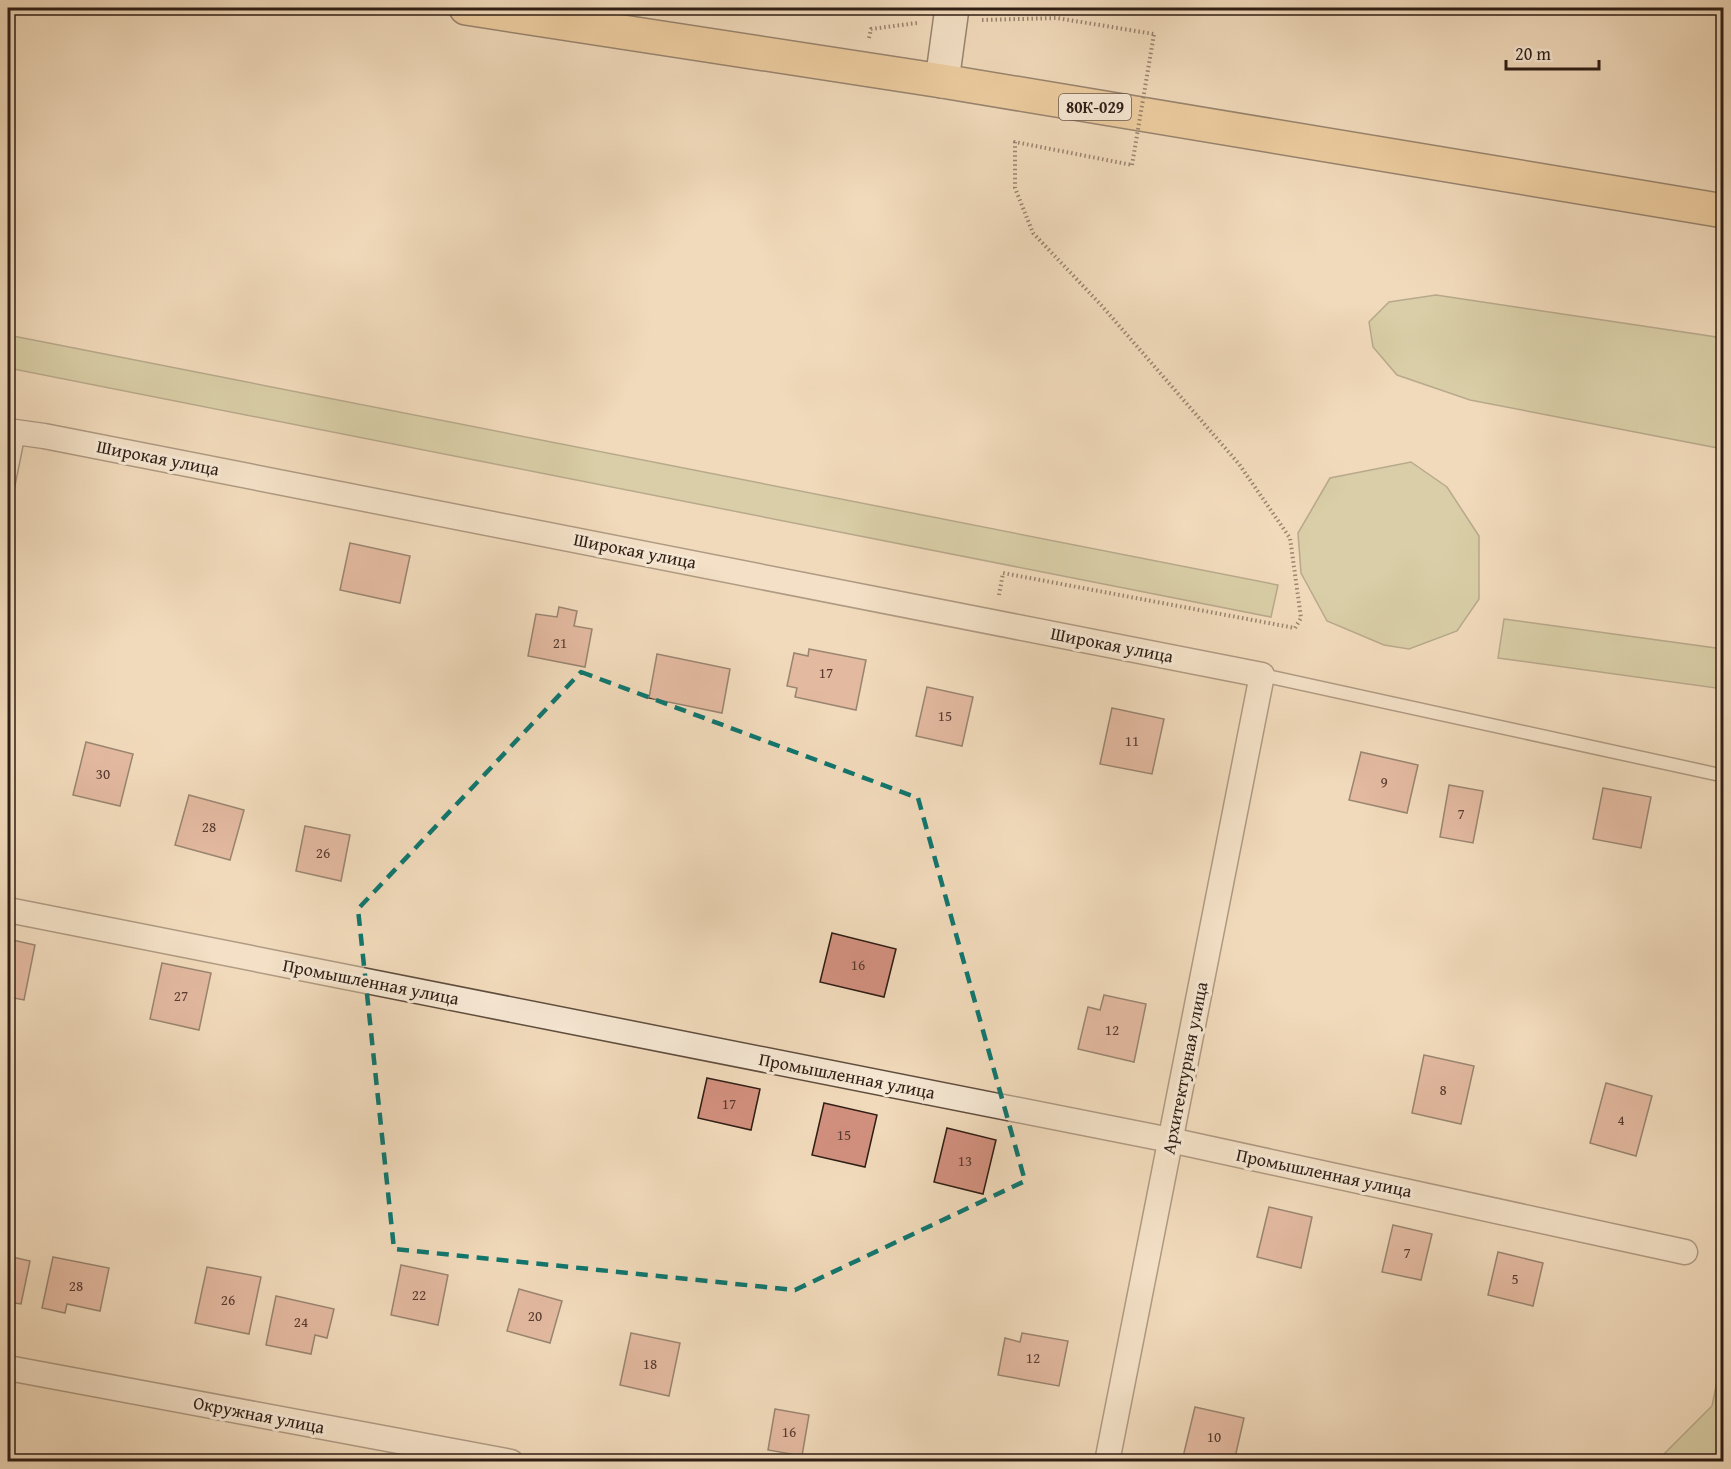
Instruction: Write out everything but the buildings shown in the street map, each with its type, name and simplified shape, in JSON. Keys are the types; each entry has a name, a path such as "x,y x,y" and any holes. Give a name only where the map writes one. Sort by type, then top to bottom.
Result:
{"main road":[{"name":"80К-029","path":"466,8 942,81 1724,212"}],"street":[{"path":"942,81 952,8"},
{"name":"Широкая улица","path":"13,431 1262,675"},
{"name":"Архитектурная улица","path":"1107,1461 1262,675"},
{"name":"Промышленная улица","path":"8,910 1170,1140 1685,1252"},
{"name":"Окружная улица","path":"8,1368 511,1461"}],"lane":[{"path":"8,486 13,431"},
{"path":"1262,675 1720,775"}],"path":[{"path":"994,622 1003,573 1295,628 1301,618 1290,538 1239,464 1101,306 1033,233 1015,188 1015,142 1132,165 1154,34 1057,18"}],"highlighted area":[{"path":"581,672 918,798 1025,1181 795,1290 394,1249 358,909"}],"green space":[{"path":"1436,295 1723,338 1723,449 1470,400 1397,375 1373,347 1369,322 1389,302"},
{"path":"8,335 1278,585 1271,617 8,368"},
{"path":"1411,462 1447,487 1479,536 1479,599 1457,631 1409,649 1384,645 1327,621 1301,573 1298,533 1330,478"},
{"path":"1504,619 1723,649 1723,689 1498,658"},
{"path":"1723,1353 1723,1461 1657,1461 1712,1406"}]}
